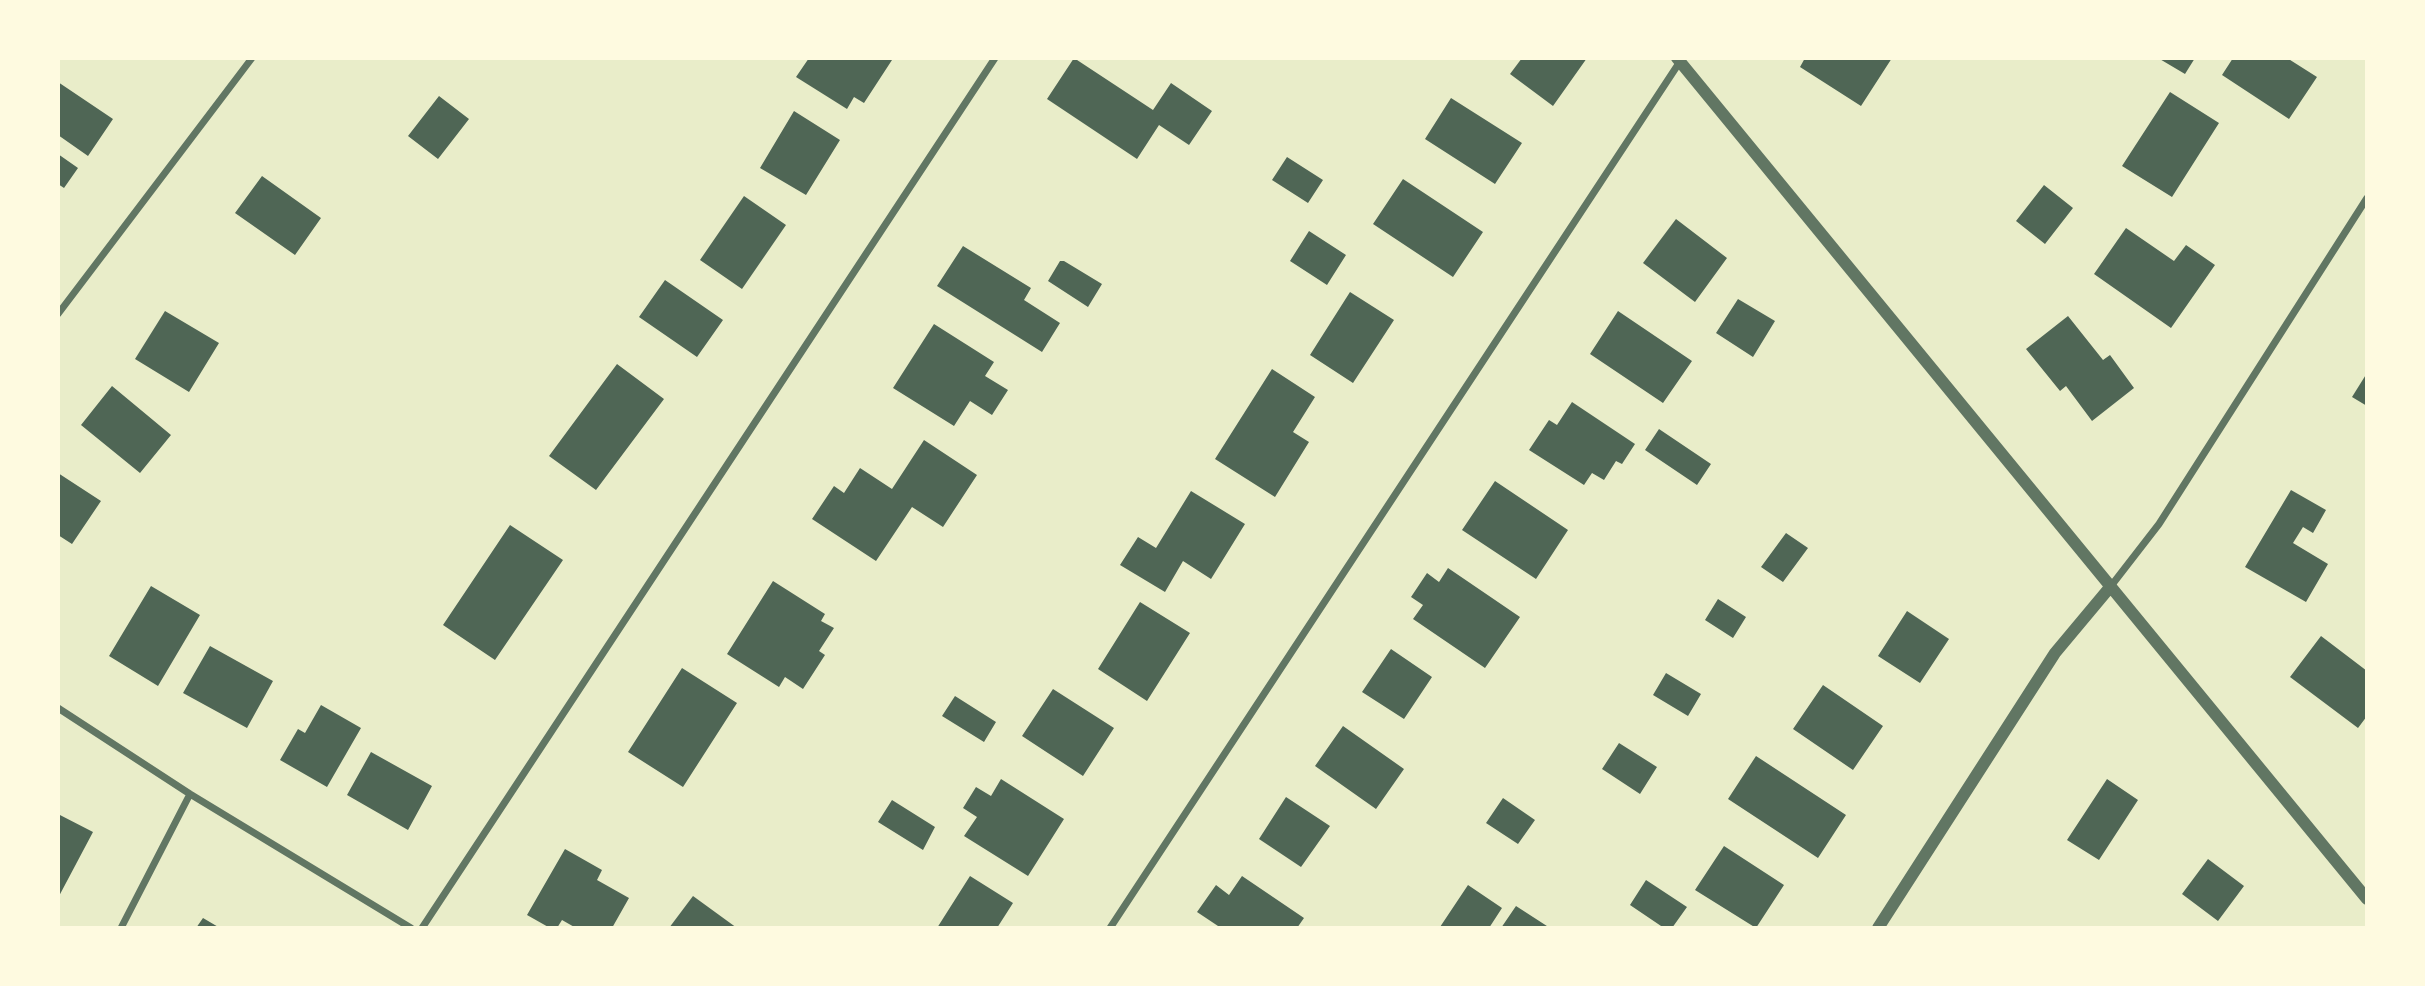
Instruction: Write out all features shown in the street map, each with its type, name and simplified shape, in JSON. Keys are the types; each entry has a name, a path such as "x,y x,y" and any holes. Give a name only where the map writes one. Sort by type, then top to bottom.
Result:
{"street":[{"path":"58,314 252,58"},
{"path":"422,928 995,58"},
{"path":"1110,928 1680,59 2367,899"},
{"path":"1878,928 2055,653 2159,524 2367,198"},
{"path":"58,708 190,794 411,928"},
{"path":"121,928 190,794"}],"building":[{"path":"809,58 892,60 864,103 854,97 847,109 796,77"},
{"path":"1074,58 1153,110 1171,83 1212,111 1189,145 1159,125 1137,159 1047,99"},
{"path":"1522,58 1587,58 1553,106 1510,74"},
{"path":"1805,58 1892,58 1861,106 1800,67"},
{"path":"2158,58 2195,58 2185,74"},
{"path":"2233,58 2287,58 2317,77 2289,119 2222,75"},
{"path":"58,82 113,119 88,156 58,135"},
{"path":"2170,92 2219,123 2172,197 2122,166"},
{"path":"439,96 469,119 438,159 408,136"},
{"path":"1451,98 1522,143 1495,184 1425,139"},
{"path":"794,111 840,140 806,195 760,168"},
{"path":"58,154 78,168 64,188 58,184"},
{"path":"1287,157 1323,180 1308,203 1272,180"},
{"path":"262,176 321,218 295,255 235,213"},
{"path":"1403,179 1483,232 1453,277 1373,224"},
{"path":"2044,185 2073,208 2045,244 2016,221"},
{"path":"744,196 786,225 742,289 700,260"},
{"path":"1676,219 1727,258 1695,302 1643,263"},
{"path":"2126,228 2174,261 2186,245 2215,265 2171,328 2094,274"},
{"path":"1309,231 1346,255 1327,285 1290,261"},
{"path":"963,246 1031,288 1024,300 1060,323 1042,352 937,286"},
{"path":"1060,261 1102,284 1088,307 1048,281"},
{"path":"665,280 723,320 697,357 639,317"},
{"path":"1350,292 1394,320 1353,383 1310,355"},
{"path":"1738,299 1775,321 1753,357 1716,333"},
{"path":"165,311 219,343 189,392 135,359"},
{"path":"1618,311 1692,361 1663,403 1590,354"},
{"path":"2068,316 2103,360 2110,355 2134,388 2092,421 2066,386 2060,391 2026,349"},
{"path":"934,324 994,362 985,376 1008,390 992,415 970,401 954,426 893,388"},
{"path":"617,364 664,399 596,490 549,456"},
{"path":"1272,369 1315,397 1293,432 1309,442 1275,497 1215,459"},
{"path":"2367,373 2367,406 2352,397"},
{"path":"112,386 171,435 140,473 81,425"},
{"path":"1572,402 1635,444 1622,464 1616,461 1604,480 1592,473 1584,485 1529,450 1549,420 1557,425"},
{"path":"1659,429 1711,464 1697,485 1645,450"},
{"path":"924,440 977,475 943,527 912,507 876,561 812,519 834,486 844,493 860,468 892,489"},
{"path":"58,473 101,501 72,544 58,535"},
{"path":"1495,481 1568,530 1536,579 1462,530"},
{"path":"2291,490 2326,510 2313,533 2303,527 2293,543 2328,564 2306,602 2245,567"},
{"path":"1191,491 1245,524 1211,579 1183,561 1165,592 1120,565 1138,537 1156,548"},
{"path":"510,525 563,560 495,660 443,625"},
{"path":"1786,533 1808,548 1783,582 1761,567"},
{"path":"1448,568 1520,617 1485,668 1413,619 1423,605 1411,597 1427,573 1439,582"},
{"path":"773,581 825,614 821,621 834,628 819,651 825,655 803,689 785,677 779,687 727,654"},
{"path":"151,586 200,615 158,686 109,656"},
{"path":"1718,599 1746,617 1733,638 1705,620"},
{"path":"1140,602 1190,633 1147,701 1098,669"},
{"path":"1907,611 1949,639 1920,683 1878,656"},
{"path":"2321,636 2367,671 2367,716 2358,728 2290,677"},
{"path":"210,646 273,681 247,728 183,693"},
{"path":"1391,649 1432,677 1404,719 1362,692"},
{"path":"682,668 737,703 683,787 628,752"},
{"path":"1666,673 1701,694 1688,716 1653,695"},
{"path":"1823,685 1883,726 1853,770 1793,729"},
{"path":"1053,689 1114,728 1083,776 1022,736"},
{"path":"955,696 996,722 984,742 942,716"},
{"path":"321,705 361,728 327,787 280,760 298,729 305,733"},
{"path":"1343,726 1404,769 1376,809 1315,766"},
{"path":"1619,743 1657,767 1640,794 1602,769"},
{"path":"371,752 432,786 408,830 347,795"},
{"path":"1756,756 1846,815 1818,858 1728,799"},
{"path":"1001,779 1064,819 1028,876 964,836 977,817 963,808 976,787 991,796"},
{"path":"2107,779 2138,800 2099,860 2067,840"},
{"path":"1286,797 1330,826 1301,867 1259,839"},
{"path":"1503,798 1535,820 1518,844 1486,823"},
{"path":"892,800 935,827 923,850 878,822"},
{"path":"58,814 93,832 58,898"},
{"path":"1724,846 1784,885 1756,928 1695,890"},
{"path":"565,849 602,870 597,880 629,898 612,928 576,928 562,920 557,928 550,928 527,915"},
{"path":"2208,859 2244,886 2218,921 2182,894"},
{"path":"970,876 1013,903 997,928 937,928"},
{"path":"1242,876 1304,918 1297,928 1221,928 1197,912 1216,885 1229,895"},
{"path":"1646,880 1687,907 1672,928 1664,928 1630,905"},
{"path":"1468,885 1502,908 1489,928 1440,927"},
{"path":"693,896 737,928 669,928"},
{"path":"1516,906 1550,928 1501,928"},
{"path":"203,918 220,928 196,928"}]}
